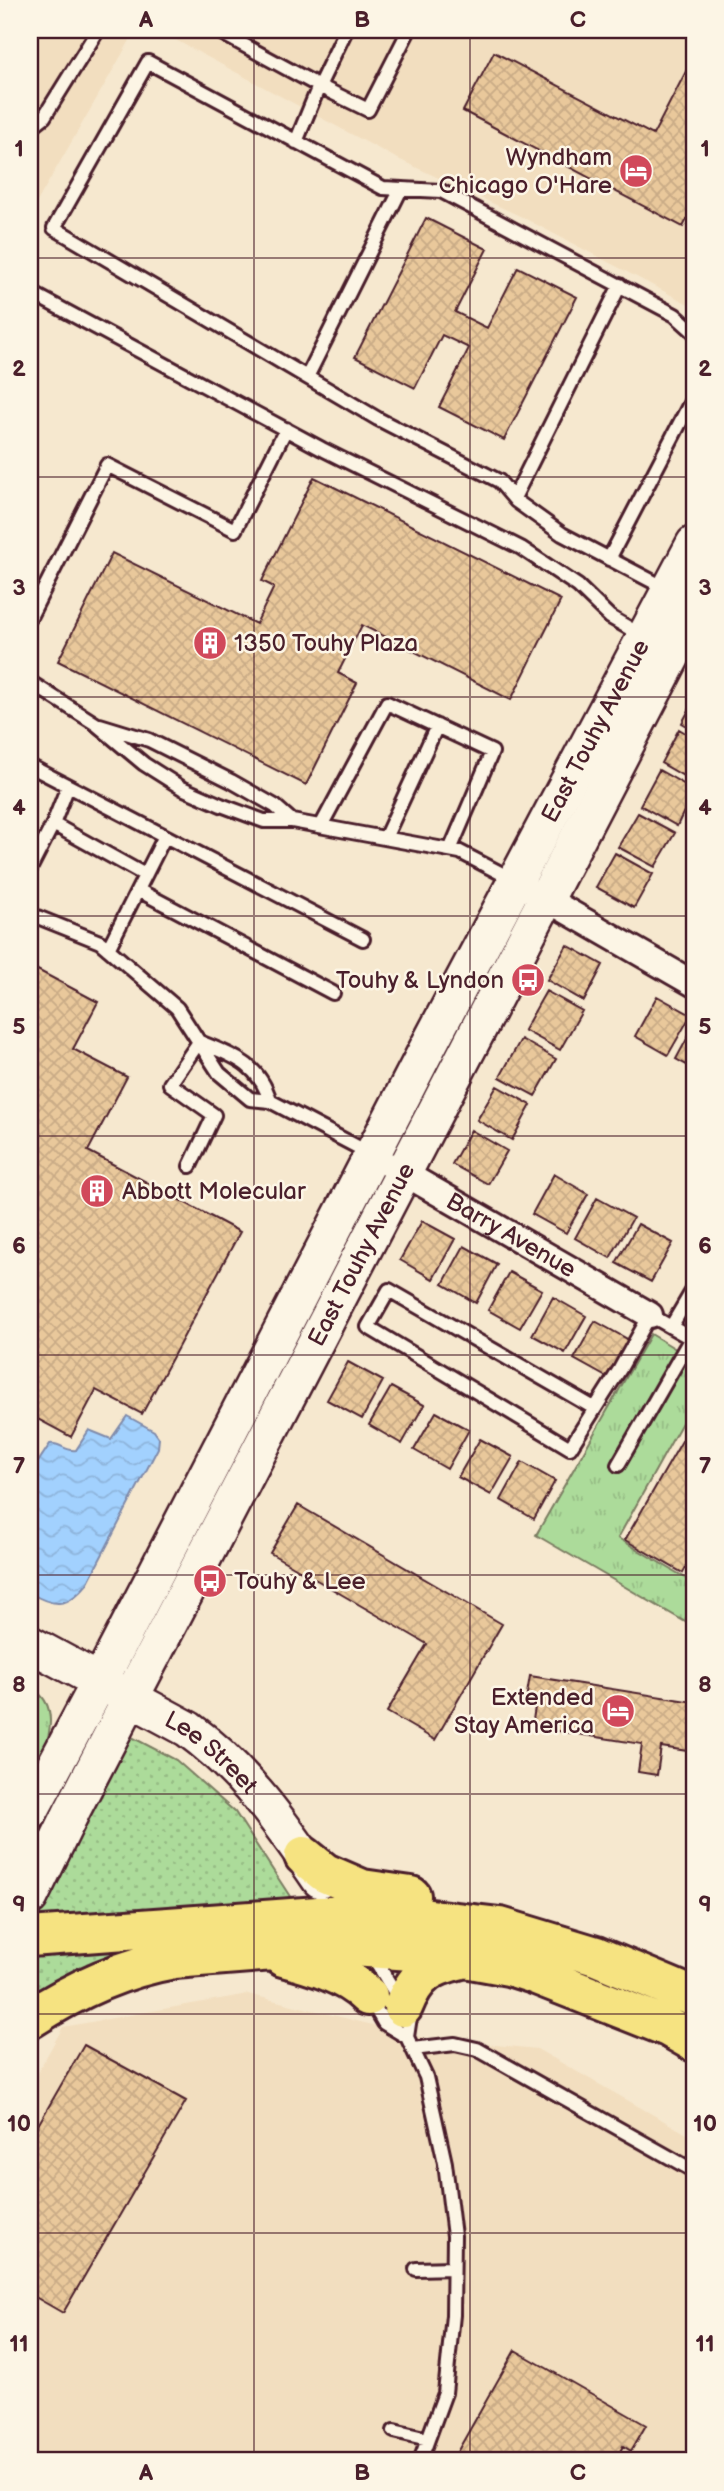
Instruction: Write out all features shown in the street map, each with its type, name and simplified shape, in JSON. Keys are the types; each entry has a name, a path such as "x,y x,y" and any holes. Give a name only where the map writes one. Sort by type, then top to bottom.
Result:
{"main road":[{"name":"East Touhy Avenue","path":"30,1897 546,898 686,603 694,544"},
{"name":"East Touhy Avenue","path":"30,1812 371,1154 646,638 686,603"},
{"name":"Lee Street","path":"30,1643 95,1691 126,1709 194,1761 244,1808 365,1974"},
{"path":"155,1653 166,1702 188,1729"},
{"name":"Lee Street","path":"30,1668 95,1691"},
{"name":"Lee Street","path":"126,1709 188,1729 208,1744 244,1779 304,1856 365,1974"},
{"path":"304,1856 325,1873 362,1889 475,1909 500,1927"},
{"path":"260,1951 326,1970 356,1985 405,1916 500,1927 596,1956 694,1997"},
{"path":"30,1937 365,1974 468,1958 509,1966 567,1987 667,2027 694,2042"},
{"path":"30,2019 83,1989 148,1964 260,1951 365,1974 410,1990 425,1972 440,1964 468,1958"}],"street":[{"path":"516,881 694,984"},
{"name":"Barry Avenue","path":"371,1154 661,1321"}],"lane":[{"path":"30,128 44,117 98,30"},
{"path":"216,30 368,110 409,30"},
{"path":"296,142 346,30"},
{"path":"686,603 562,534 514,498 499,481 378,419 54,228 148,62 383,188 441,191 675,315 694,332"},
{"path":"307,377 401,189"},
{"path":"514,498 620,285"},
{"path":"30,292 286,429 521,548 578,586 610,617 646,638"},
{"path":"609,559 694,396"},
{"path":"30,617 107,465 235,530 286,429"},
{"path":"30,682 96,724 144,764 182,788 264,821 292,821 460,852 516,881"},
{"path":"321,826 387,703 492,752 450,850"},
{"path":"96,724 149,740 242,787 275,806 292,821"},
{"path":"385,838 437,726"},
{"path":"30,766 363,939"},
{"path":"30,869 53,824 68,786"},
{"path":"53,824 145,875"},
{"path":"108,949 165,836"},
{"path":"138,890 333,993"},
{"path":"30,914 100,942 177,1008 219,1073 250,1099 270,1101 371,1154"},
{"path":"199,1042 243,1061 265,1084 270,1101"},
{"path":"190,1166 215,1115 170,1084 199,1042"},
{"path":"594,1408 389,1290 368,1327 570,1448 620,1369 661,1321 694,1288"},
{"path":"618,1465 693,1339 661,1321"},
{"path":"365,1974 455,2044 477,2049 694,2171"},
{"path":"365,1974 426,2077 445,2163 454,2236 453,2315 445,2393 420,2461"},
{"path":"416,2269 453,2267"},
{"path":"394,2431 428,2439"}],"shaded area":[{"path":"30,30 136,30 30,214"},
{"path":"157,30 694,30 694,307 522,217 394,157"},
{"path":"248,1994 425,2038 537,2049 694,2138 694,2461 30,2461 30,2086 63,2027"}],"green space":[{"path":"651,1334 694,1360 694,1401 618,1538 694,1583 694,1627 536,1535"},
{"path":"30,1688 41,1696 48,1706 50,1718 46,1745 30,1782"},
{"path":"124,1733 176,1760 235,1812 291,1898 288,1903 30,1919"},
{"path":"299,1925 30,2007 30,1947"}],"water":[{"path":"127,1416 154,1431 159,1438 158,1448 87,1584 74,1597 61,1603 39,1598 30,1593 30,1462 38,1462 50,1444 76,1450 89,1430 111,1439"}],"building":[{"name":"Wyndham Chicago O'Hare","path":"494,52 653,135 694,56 694,206 683,227 463,111"},
{"path":"426,218 487,249 455,312 487,328 518,267 577,297 504,440 439,407 469,348 442,335 415,388 355,357"},
{"name":"1350 Touhy Plaza","path":"314,477 561,600 511,700 362,625 338,673 357,683 306,785 58,661 112,553 256,624 274,587 262,581"},
{"path":"694,701 694,730 682,723"},
{"path":"679,729 694,738 694,782 661,763"},
{"path":"659,770 694,790 677,826 640,805"},
{"path":"638,813 675,833 655,867 618,847"},
{"path":"615,853 653,874 634,908 596,887"},
{"path":"567,945 603,965 584,1001 547,980"},
{"name":"Abbott Molecular","path":"30,966 98,1002 73,1049 127,1077 88,1151 240,1232 142,1414 96,1390 71,1437 30,1415"},
{"path":"546,991 582,1011 560,1050 524,1030"},
{"path":"657,996 691,1015 668,1055 635,1036"},
{"path":"694,1026 694,1069 676,1059"},
{"path":"521,1039 556,1059 535,1096 500,1077"},
{"path":"497,1086 531,1105 512,1140 477,1120"},
{"path":"471,1130 507,1151 488,1184 452,1164"},
{"path":"554,1174 588,1194 566,1233 532,1214"},
{"path":"597,1198 633,1218 610,1258 575,1238"},
{"path":"422,1221 455,1239 433,1279 400,1260"},
{"path":"638,1224 673,1243 651,1282 616,1263"},
{"path":"464,1246 497,1264 476,1303 443,1284"},
{"path":"509,1272 542,1290 520,1328 488,1310"},
{"path":"553,1297 586,1316 565,1353 532,1335"},
{"path":"595,1321 629,1340 608,1378 574,1359"},
{"path":"348,1362 383,1381 362,1419 327,1400"},
{"path":"391,1387 424,1405 402,1444 369,1425"},
{"path":"436,1412 469,1430 447,1469 414,1450"},
{"path":"694,1420 694,1579 686,1567 683,1573 625,1540"},
{"path":"480,1439 513,1457 491,1495 458,1477"},
{"path":"522,1462 555,1481 534,1519 501,1500"},
{"path":"298,1505 502,1624 435,1740 387,1712 427,1644 270,1553"},
{"path":"530,1676 694,1702 694,1752 661,1747 657,1775 638,1772 642,1744 532,1727 535,1707 525,1706"},
{"path":"84,2045 186,2101 63,2313 30,2294 30,2139"},
{"path":"515,2350 646,2425 631,2451 623,2446 615,2461 452,2461"}],"place":[{"name":"Wyndham Chicago O'Hare","path":"636,171"},
{"name":"1350 Touhy Plaza","path":"210,643"},
{"name":"Touhy & Lyndon","path":"528,980"},
{"name":"Abbott Molecular","path":"97,1191"},
{"name":"Touhy & Lee","path":"210,1581"},
{"name":"Extended Stay America","path":"618,1711"}]}
